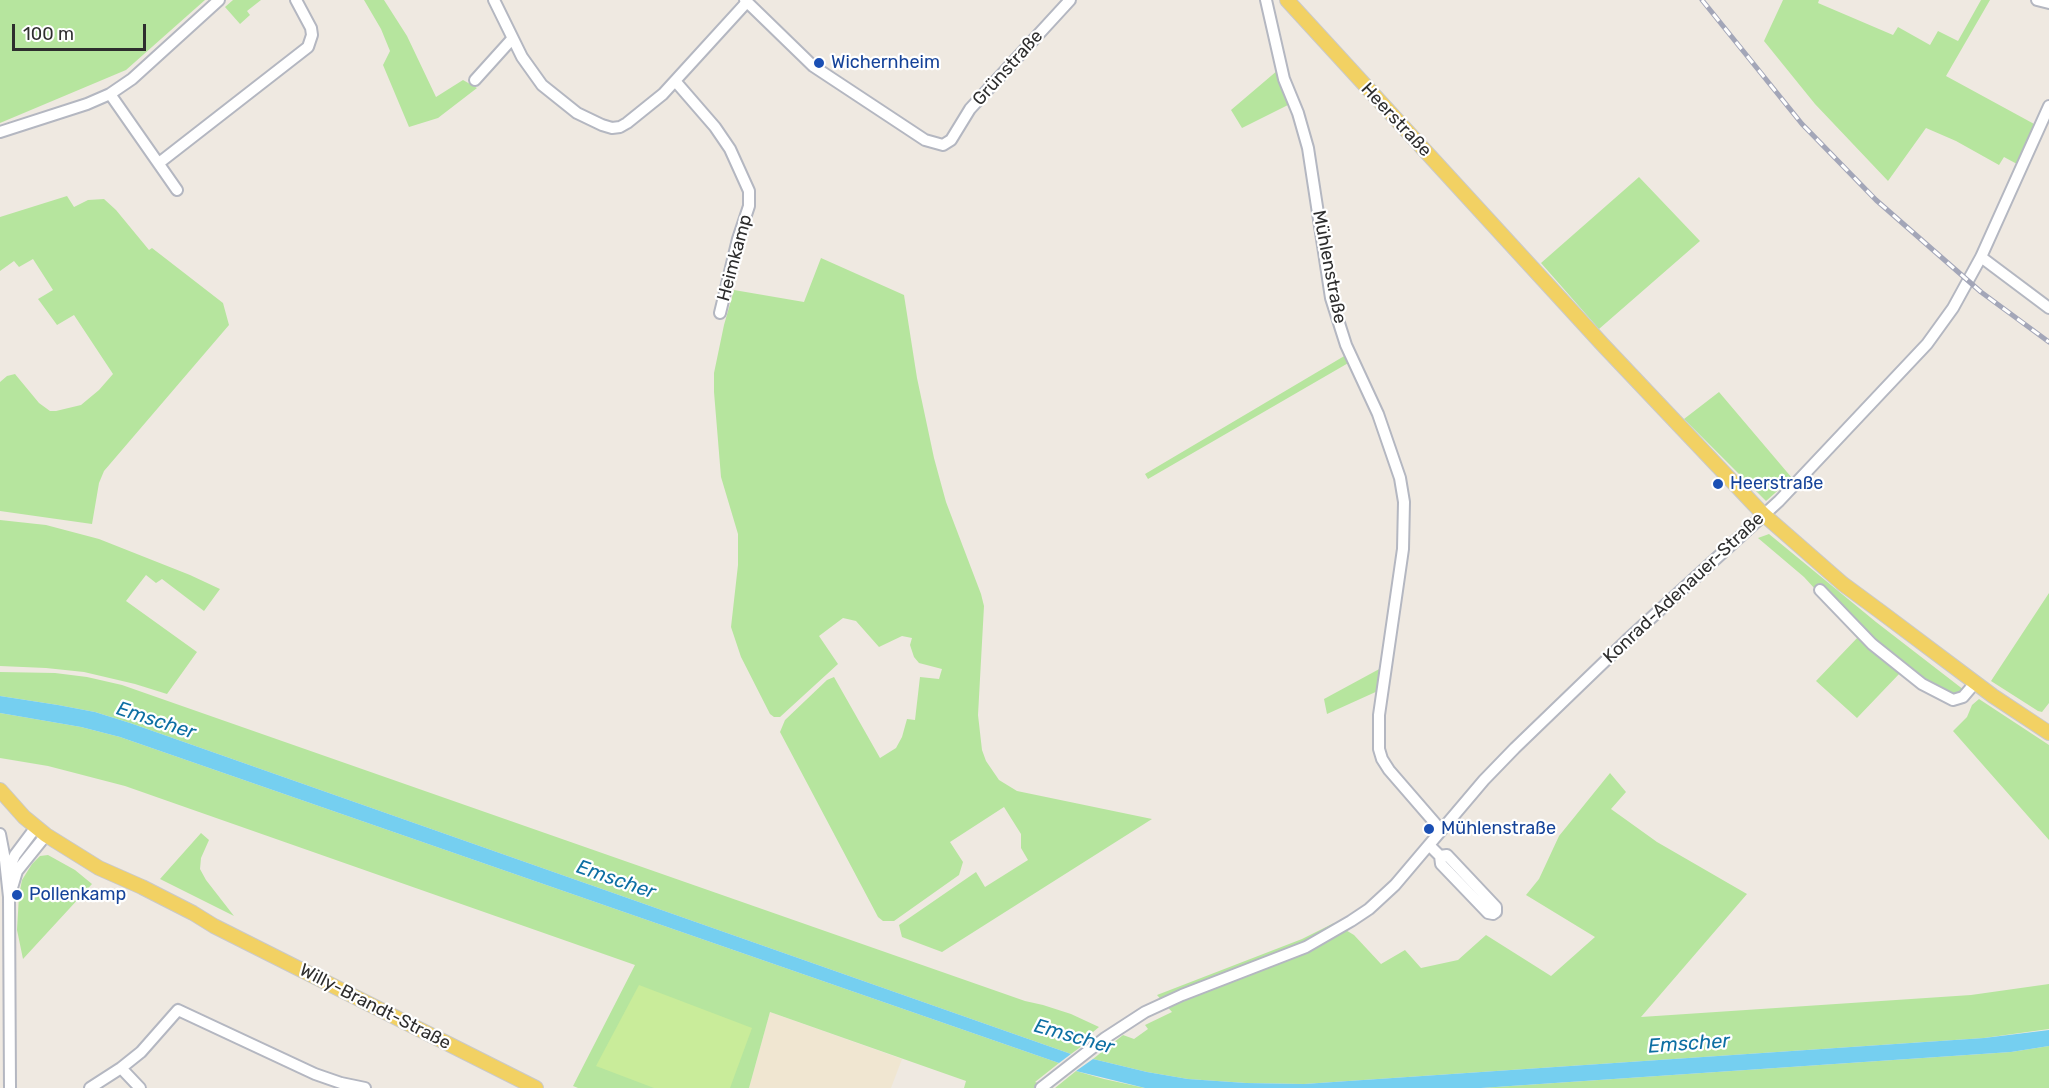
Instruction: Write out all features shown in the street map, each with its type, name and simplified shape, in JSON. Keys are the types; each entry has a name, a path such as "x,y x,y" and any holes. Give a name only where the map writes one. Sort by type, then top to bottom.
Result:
{"main road":[{"name":"Heerstraße","path":"1287,0 1595,337 1763,514 1843,584 1975,683 2049,733"},
{"name":"Willy-Brandt-Straße","path":"0,790 39,834"},
{"name":"Willy-Brandt-Straße","path":"0,802 39,834 99,868 142,887 214,926 536,1088"}],"street":[{"path":"0,132 87,104 110,94 132,79 219,0"},
{"path":"159,163 308,46 312,35 311,28 296,0"},
{"path":"494,0 512,39 542,85 578,113 612,128 620,127 676,82 746,1"},
{"name":"Grünstraße","path":"746,1 813,66 925,140 937,145 949,142 971,108 1070,0"},
{"name":"Mühlenstraße","path":"1266,0 1284,79 1298,113 1308,148 1331,298 1346,345 1378,414 1400,478 1404,502 1403,549 1379,716 1379,749 1389,770 1441,830"},
{"path":"2037,0 2049,3"},
{"path":"476,80 512,39"},
{"name":"Heimkamp","path":"676,82 716,127 730,149 749,191 749,206 738,239 720,313"},
{"path":"110,94 177,190"},
{"name":"Konrad-Adenauer-Straße","path":"1043,1087 1105,1038 1156,1006 1306,947 1369,909 1384,896 1515,748 1779,501 1927,344 1953,308 1981,257 2049,106"},
{"path":"1981,257 2049,308"},
{"path":"1820,590 1872,644 1922,684 1953,700 1963,697 1975,683"},
{"path":"0,834 6,873 10,1088"},
{"path":"6,873 15,855 39,834"},
{"path":"6,904 17,871 39,834"},
{"path":"1429,845 1440,856 1442,864 1488,913 1493,915 1496,907 1447,855 1440,856"},
{"path":"90,1088 121,1068 156,1038 178,1010 340,1085 365,1088"},
{"path":"121,1068 140,1088"}],"shaded area":[{"path":"770,1012 902,1059 891,1088 749,1088"}],"green space":[{"path":"0,0 205,0 126,70 0,123"},
{"path":"233,0 261,0 247,11 250,15 240,24 225,7"},
{"path":"364,0 384,0 407,36 436,97 463,80 477,88 438,118 409,127 383,65 390,51 381,29"},
{"path":"1783,0 1819,0 1818,3 1893,35 1898,27 1930,45 1938,31 1958,41 1981,0 1990,0 1946,76 2036,125 2017,164 2004,157 1999,165 1956,141 1926,128 1888,181 1815,104 1764,41"},
{"path":"1278,70 1290,104 1242,128 1231,110"},
{"path":"1639,177 1700,241 1599,329 1541,263"},
{"path":"67,196 74,207 88,200 104,199 149,250 152,248 223,303 229,325 104,471 99,483 92,524 0,511 0,382 7,376 15,374 39,403 50,411 56,411 81,405 113,374 74,315 57,325 38,299 53,290 33,259 19,267 14,261 0,271 0,217"},
{"path":"821,258 904,295 917,378 934,458 946,502 984,606 978,715 982,750 986,761 999,780 1017,791 1152,819 942,952 902,937 899,925 976,872 985,887 1028,860 1021,848 1021,834 1004,807 950,842 963,862 959,875 894,921 883,921 878,917 780,732 785,720 827,680 834,677 880,758 896,748 907,719 915,720 920,677 939,679 942,669 919,663 910,645 912,638 902,636 879,647 856,621 843,618 819,636 838,664 780,717 774,717 770,714 741,657 731,627 738,565 738,534 721,477 714,392 714,373 724,325 734,290 804,302"},
{"path":"1346,355 1350,362 1148,479 1145,474"},
{"path":"1719,392 1792,478 1766,501 1684,419"},
{"path":"0,520 46,525 99,539 220,589 204,611 162,579 156,583 146,575 126,601 197,652 167,694 84,672 0,666"},
{"path":"1769,534 1876,622 1964,690 1951,696 1916,676 1883,649 1823,586 1815,589 1758,538"},
{"path":"2049,593 2049,703 2042,712 1991,681"},
{"path":"1859,636 1901,672 1857,718 1816,681"},
{"path":"1383,667 1380,690 1327,714 1324,699"},
{"path":"0,672 55,673 122,685 1025,1001 1071,1014 1099,1027 1093,1032 1090,1040 1071,1054 130,723 95,712 0,696"},
{"path":"1979,699 2049,745 2049,840 1953,731 1967,717 1972,705"},
{"path":"0,713 81,727 120,737 1059,1063 1035,1082 1054,1088 964,1088 966,1081 770,1012 749,1088 578,1088 573,1086 635,965 125,786 48,766 0,758"},
{"path":"1610,773 1626,792 1611,809 1657,842 1747,894 1641,1017 1971,995 2049,984 2049,1029 1984,1038 1304,1084 1188,1079 1093,1059 1123,1035 1134,1039 1148,1029 1145,1025 1172,1012 1157,995 1302,939 1334,923 1354,935 1381,964 1405,950 1421,968 1458,960 1486,935 1551,976 1595,937 1526,895 1539,879 1559,836"},
{"path":"201,833 209,840 201,858 200,869 234,916 160,879"},
{"path":"48,855 75,870 92,884 23,959 17,930 22,880 40,856"},
{"path":"639,985 752,1028 730,1088 654,1088 596,1066"},
{"path":"2049,1046 2049,1088 1481,1088 2011,1052"},
{"path":"1076,1071 1104,1079 1145,1088 1055,1088"}],"water":[{"path":"0,696 95,712 130,723 1071,1054 1059,1063 120,737 81,727 0,713"},
{"path":"2049,1030 2049,1046 2011,1052 1481,1088 1145,1088 1076,1071 1093,1059 1188,1079 1304,1084 1984,1038"}],"railway":[{"path":"1702,0 1802,124 1876,200 1981,292 2049,342"}],"place":[{"name":"Wichernheim","path":"819,63"},
{"name":"Heerstraße","path":"1718,484"},
{"name":"Mühlenstraße","path":"1429,829"},
{"name":"Pollenkamp","path":"17,895"}],"water label":[{"name":"Emscher","path":"156,721"},
{"name":"Emscher","path":"616,880"},
{"name":"Emscher","path":"1074,1037"},
{"name":"Emscher","path":"1689,1044"}]}
